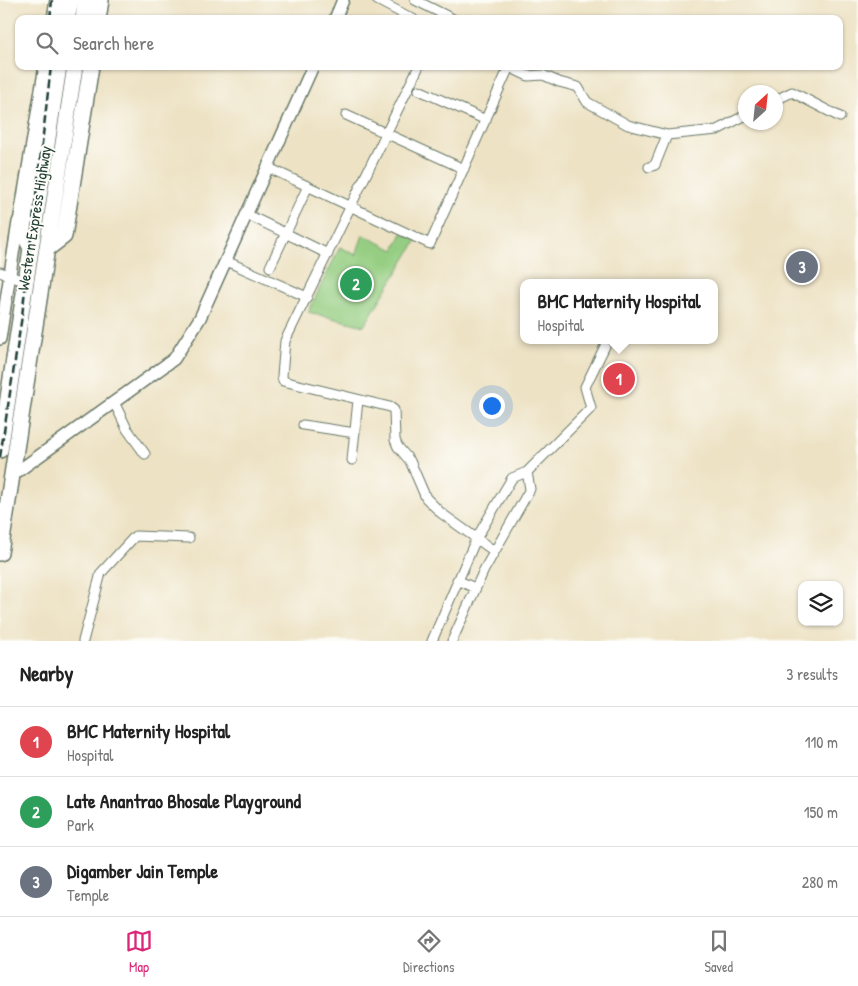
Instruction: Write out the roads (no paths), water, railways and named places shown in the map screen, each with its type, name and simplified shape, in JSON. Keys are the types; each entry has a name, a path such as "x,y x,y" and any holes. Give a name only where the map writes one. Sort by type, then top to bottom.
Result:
{"highway":[{"path":"56,15 58,0"},
{"path":"68,15 71,0"},
{"path":"84,15 86,0"},
{"path":"99,15 101,0"},
{"path":"31,248 20,228 46,70"},
{"name":"Western Express Highway","path":"0,450 18,279 31,248 58,70"},
{"name":"Western Express Highway","path":"0,553 14,474 28,361 74,70"},
{"path":"47,249 64,236 90,70"}],"street":[{"path":"51,15 53,0"},
{"path":"337,15 343,0"},
{"path":"376,0 405,15"},
{"path":"415,0 445,15"},
{"path":"0,339 18,279 25,165 41,70"},
{"path":"14,474 174,359 200,318 311,70"},
{"path":"417,70 285,342 283,380 390,407 394,410 395,440 398,447 410,460 426,498 442,513 494,551"},
{"path":"267,167 430,244 507,70"},
{"path":"515,70 528,76 540,70 559,82 578,87 587,102 628,125 667,134 717,130 738,119"},
{"path":"419,90 486,120"},
{"path":"783,96 792,92 840,117"},
{"path":"346,115 464,168"},
{"path":"649,167 655,165 667,134"},
{"path":"270,267 308,186"},
{"path":"246,214 328,254"},
{"path":"226,261 307,297"},
{"path":"0,272 18,279"},
{"path":"432,641 476,538 512,478 527,472 591,408 585,387 605,346"},
{"path":"352,460 358,400"},
{"path":"114,402 127,429 145,454"},
{"path":"304,425 355,433"},
{"path":"452,641 475,588 494,551 530,490 527,472"},
{"path":"512,478 530,490"},
{"path":"83,641 101,573 135,536 189,538"},
{"path":"457,580 475,588"}],"railway":[{"path":"50,15 52,0"},
{"path":"0,457 22,316 51,70"}],"place":[{"name":"Digamber Jain Temple","path":"802,267"},
{"name":"Late Anantrao Bhosale Playground","path":"356,284"},
{"name":"BMC Maternity Hospital","path":"619,379"}]}
